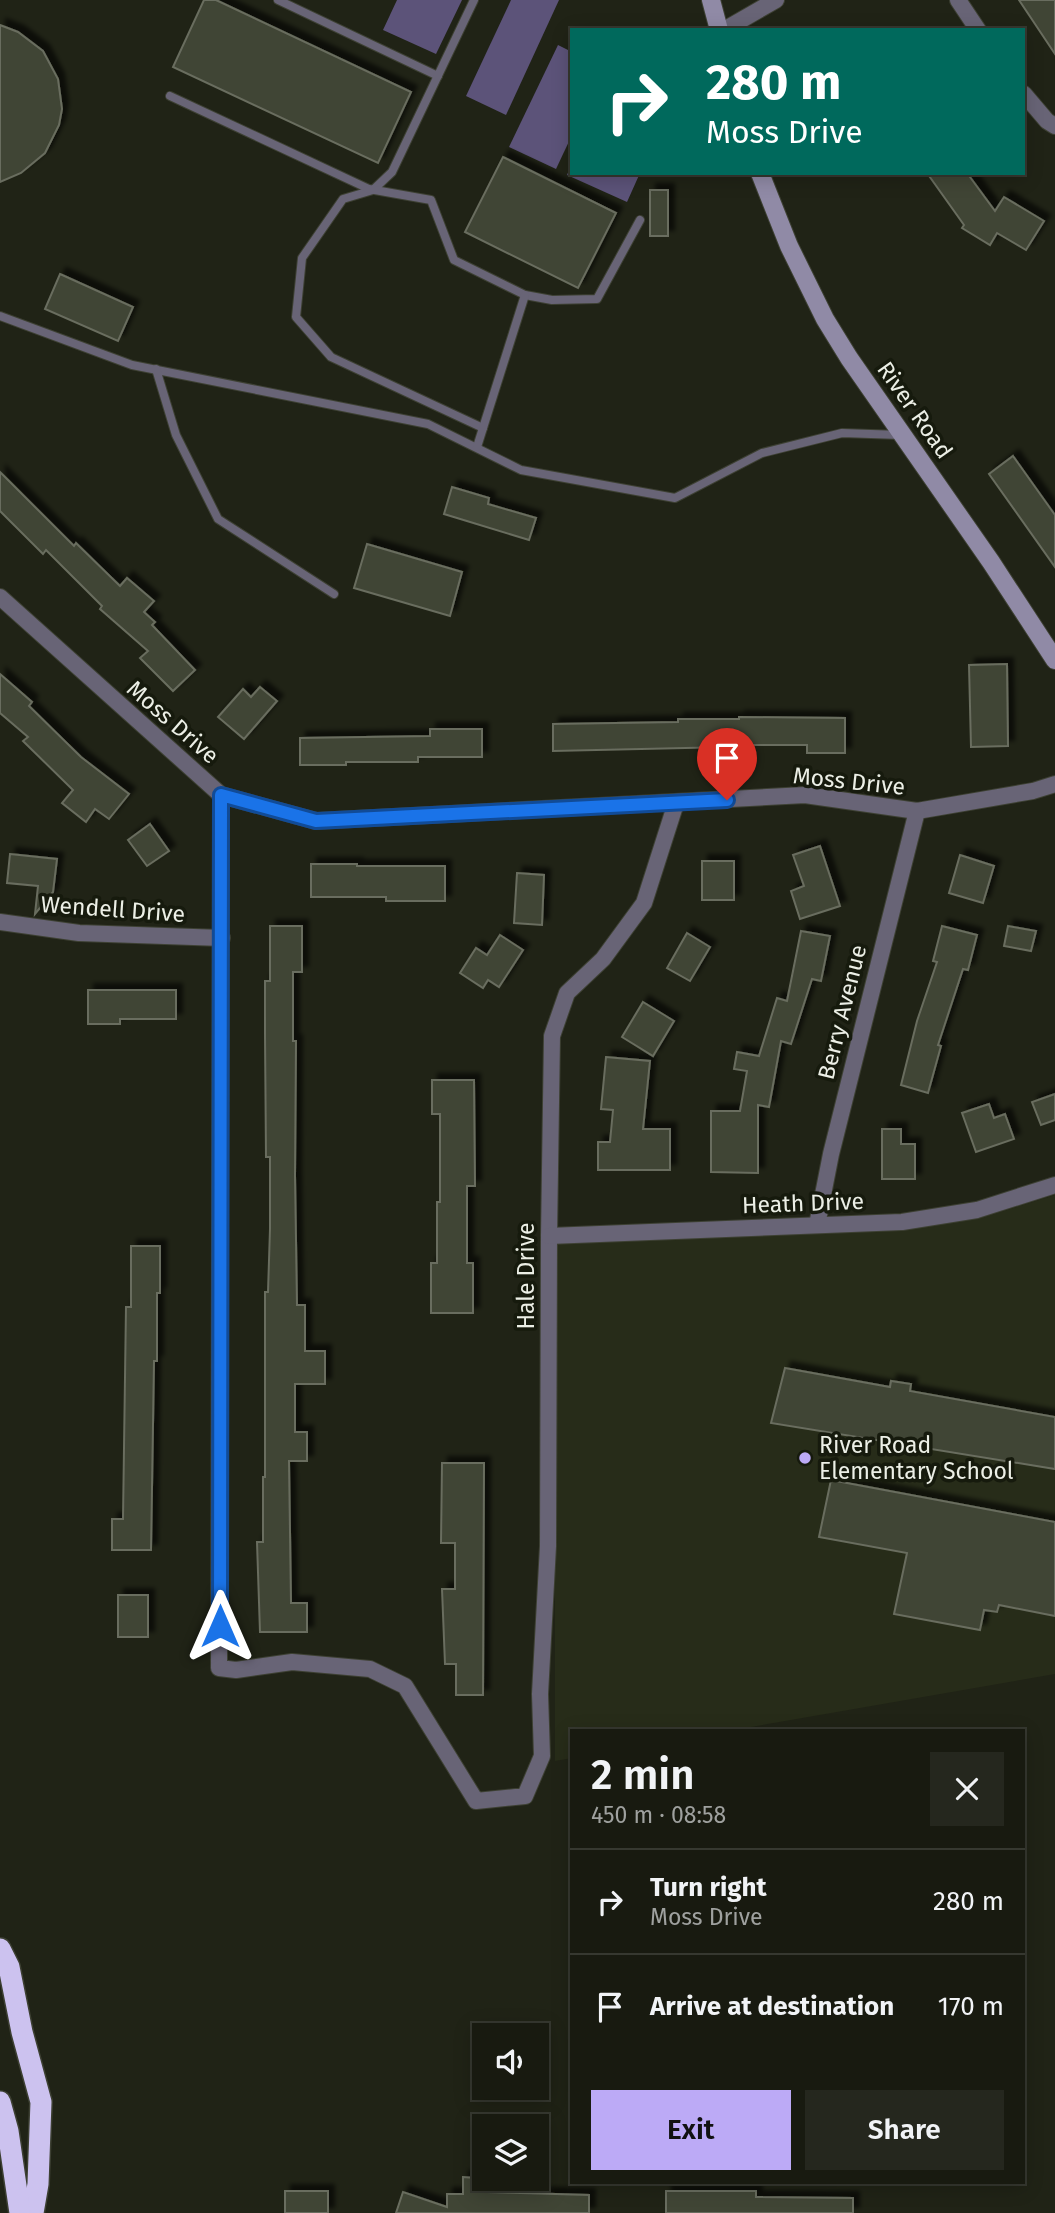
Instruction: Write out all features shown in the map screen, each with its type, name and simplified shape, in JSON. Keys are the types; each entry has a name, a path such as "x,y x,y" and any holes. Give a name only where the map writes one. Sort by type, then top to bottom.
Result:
{"highway":[{"path":"0,1949 9,1967 22,2032 41,2102 38,2184 33,2213"},
{"path":"0,2102 8,2131 20,2213"}],"main road":[{"path":"711,0 721,28"},
{"name":"River Road","path":"761,175 789,246 825,319 1055,660"}],"street":[{"path":"726,28 776,0"},
{"path":"958,0 977,28"},
{"path":"1025,95 1055,127"},
{"name":"Moss Drive","path":"0,597 221,795 316,821 805,795 917,811 1033,791 1055,783"},
{"path":"221,795 222,938"},
{"name":"Hale Drive","path":"222,938 219,1668 236,1670 292,1662 370,1669 405,1686 476,1801 524,1796 542,1756 540,1694 548,1546 548,1236 552,1036 567,993 603,959 644,903 676,803"},
{"name":"Berry Avenue","path":"817,1225 831,1154 917,811"},
{"name":"Wendell Drive","path":"0,922 79,933 222,938"},
{"name":"Heath Drive","path":"548,1236 902,1222 977,1210 1055,1185"}],"lane":[{"path":"278,0 438,76"},
{"path":"474,0 392,172 373,190 343,199 302,257 296,317 331,357 483,428"},
{"path":"170,96 373,190 431,200 454,260 524,295 552,300 597,299 640,220"},
{"path":"477,447 524,295"},
{"path":"0,316 132,365 428,424 521,470 675,498 762,453 842,433 903,435"},
{"path":"156,369 176,435 218,519 334,594"}],"shaded area":[{"path":"397,0 462,0 436,54 383,30"},
{"path":"511,0 559,0 506,115 466,96"},
{"path":"558,45 570,51 570,139 556,169 509,147"},
{"path":"570,168 570,175 639,175 627,202 567,175"},
{"name":"River Road Elementary School","path":"1055,1195 1055,1674 739,1729 570,1729 570,1758 555,1761 555,1242 903,1229 977,1219"}],"building":[{"path":"204,0 216,0 411,92 378,163 173,67"},
{"path":"1019,0 1055,0 1055,54"},
{"path":"0,25 18,32 43,51 58,79 62,109 59,125 45,153 21,173 0,182"},
{"path":"503,157 616,213 578,288 465,232"},
{"path":"928,175 968,175 995,211 1004,197 1044,221 1026,250 997,233 990,245 962,228 964,225"},
{"path":"650,190 668,190 668,236 650,236"},
{"path":"60,274 133,307 118,341 45,309"},
{"path":"1013,456 1055,515 1055,567 989,474"},
{"path":"0,472 74,546 76,543 120,586 127,578 154,601 144,612 155,622 152,625 195,670 173,691 140,658 148,651 100,609 102,606 46,550 43,554 0,511"},
{"path":"452,487 489,498 488,504 536,518 529,540 444,514"},
{"path":"367,544 462,572 450,616 354,588"},
{"path":"1007,664 1008,746 971,747 969,665"},
{"path":"0,674 32,702 29,706 81,757 129,794 109,819 95,809 86,822 62,803 73,790 23,741 28,737 0,713"},
{"path":"260,687 277,701 244,739 218,717 243,689 251,697"},
{"path":"845,718 845,753 807,753 807,745 553,751 553,724 678,722 678,719"},
{"path":"430,729 482,729 482,757 418,757 418,762 300,765 300,738 430,736"},
{"path":"150,824 169,851 147,866 128,840"},
{"path":"820,846 840,906 800,919 791,891 804,886 793,855"},
{"path":"10,854 57,859 53,892 35,914 38,886 7,883"},
{"path":"960,855 994,866 983,903 949,893"},
{"path":"702,861 734,861 734,900 702,900"},
{"path":"311,864 445,866 445,901 386,901 386,897 311,897"},
{"path":"517,873 544,875 542,925 514,923"},
{"path":"270,926 302,926 302,972 293,972 293,1041 296,1041 297,1305 305,1305 305,1351 325,1351 325,1384 295,1384 295,1432 307,1432 307,1461 289,1461 291,1603 307,1603 307,1632 260,1632 257,1542 263,1542 265,1292 268,1292 270,1229 270,1157 266,1157 265,981 270,981"},
{"path":"942,926 977,935 968,970 963,969 938,1045 941,1046 928,1093 901,1085 917,1021 937,962 933,961"},
{"path":"1008,926 1036,931 1031,951 1004,946"},
{"path":"801,931 830,936 821,981 812,979 791,1044 781,1041 769,1107 758,1105 758,1173 711,1172 711,1111 740,1111 747,1071 734,1069 737,1052 759,1056 777,998 787,1001"},
{"path":"687,933 710,947 690,981 667,968"},
{"path":"500,935 523,950 499,987 488,980 483,988 460,973 476,948 487,955"},
{"path":"88,990 176,990 176,1019 120,1019 120,1024 88,1024"},
{"path":"643,1002 674,1021 653,1056 622,1037"},
{"path":"606,1057 650,1061 643,1129 670,1129 670,1170 598,1170 598,1142 610,1142 613,1110 601,1109"},
{"path":"432,1080 474,1080 475,1186 467,1186 467,1263 473,1263 473,1313 431,1313 431,1263 437,1263 437,1202 440,1202 440,1114 432,1114"},
{"path":"1055,1094 1055,1120 1041,1125 1032,1102"},
{"path":"989,1104 994,1118 1005,1114 1014,1139 976,1152 962,1113"},
{"path":"882,1129 901,1129 901,1144 915,1144 915,1179 882,1179"},
{"path":"131,1246 160,1246 157,1361 154,1361 151,1550 112,1550 112,1519 123,1519 126,1307 131,1307"},
{"path":"785,1368 890,1387 891,1381 911,1384 910,1391 1055,1417 1055,1469 771,1423"},
{"path":"442,1463 484,1463 483,1695 456,1695 456,1664 445,1664 442,1589 455,1589 455,1543 441,1543"},
{"path":"831,1480 1055,1522 1055,1616 999,1605 997,1612 984,1610 980,1630 894,1614 907,1553 819,1537"},
{"path":"118,1595 148,1595 148,1637 118,1637"},
{"path":"463,2177 472,2178 472,2191 589,2195 589,2213 396,2213 403,2192 447,2207 447,2194 463,2194"},
{"path":"285,2191 328,2191 328,2213 285,2213"},
{"path":"666,2191 756,2191 756,2197 853,2198 853,2213 666,2213"}],"place":[{"name":"River Road Elementary School","path":"805,1458"}],"route":[{"path":"220,1626 221,795 316,821 727,800"}]}
